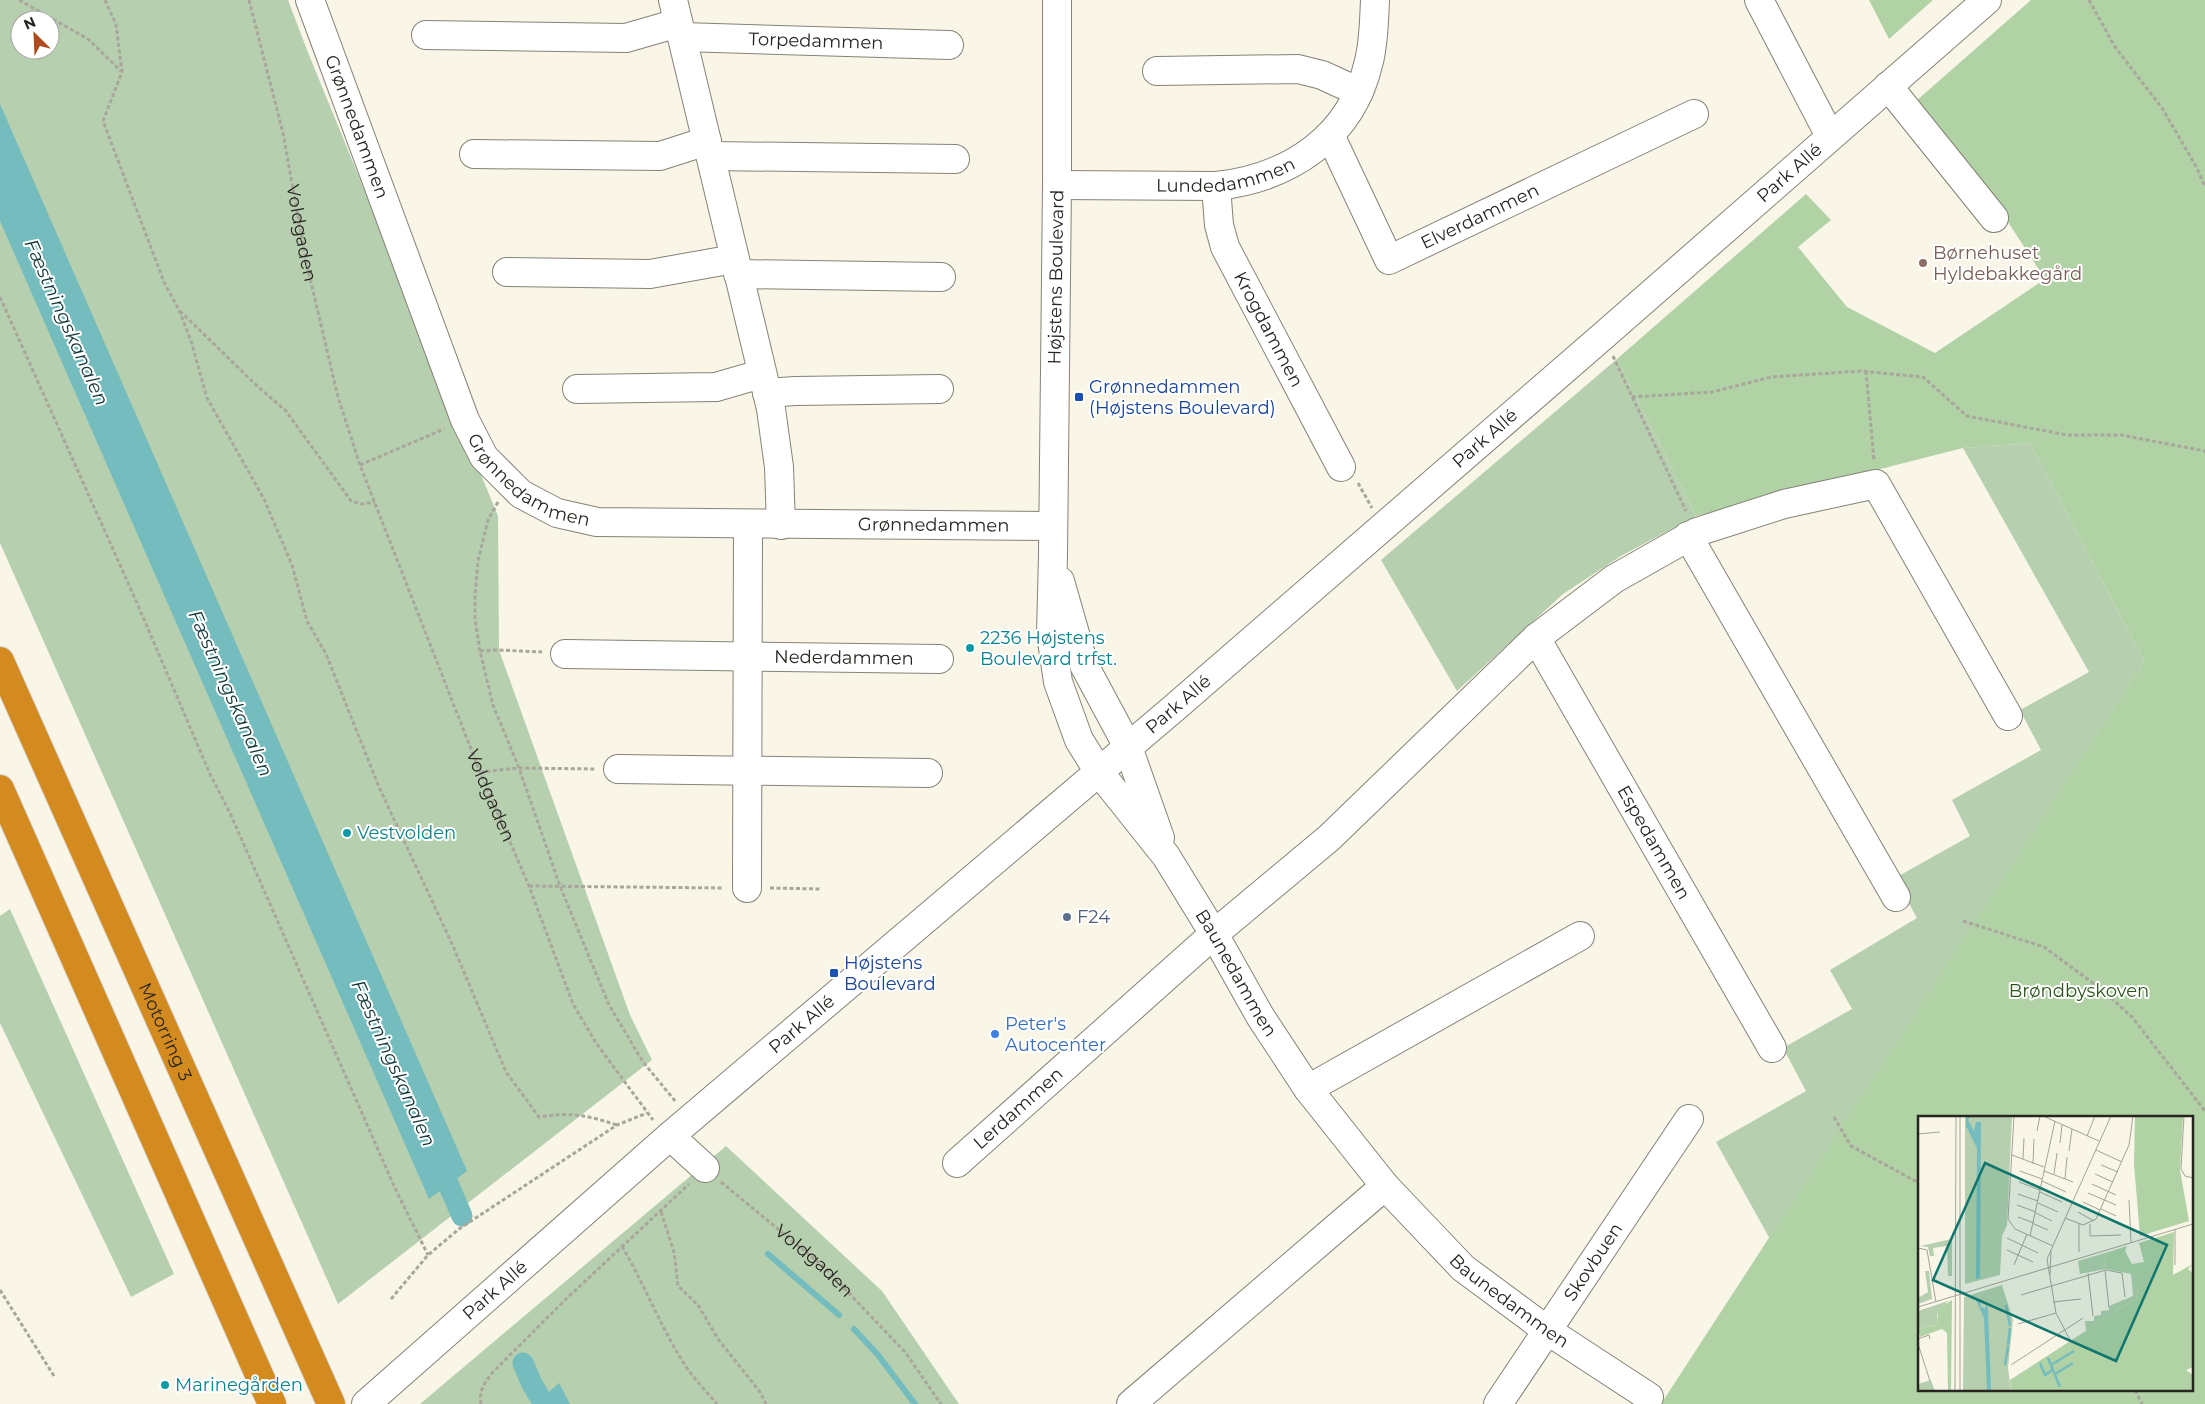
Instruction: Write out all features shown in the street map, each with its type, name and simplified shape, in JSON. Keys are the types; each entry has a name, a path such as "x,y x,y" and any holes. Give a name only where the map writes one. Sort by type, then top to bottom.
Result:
{"highway":[{"name":"Motorring 3","path":"0,661 331,1404"},
{"path":"0,789 272,1404"}],"street":[{"name":"Grønnedammen","path":"310,0 465,420 484,457 522,494 557,513 597,522 1053,526"},
{"name":"Højstens Boulevard","path":"1057,0 1057,185 1051,634 1058,682 1079,740 1099,772"},
{"name":"Lundedammen","path":"1057,185 1216,186 1242,183 1266,176 1289,166 1330,135 1346,115 1359,92 1369,62 1375,0"},
{"path":"1759,0 1830,136"},
{"name":"Park Allé","path":"366,1404 670,1136 1099,772 1385,526 1987,0"},
{"path":"678,20 771,409 779,467 781,525"},
{"name":"Torpedammen","path":"426,35 626,38 678,20 949,45"},
{"path":"1156,71 1298,70 1322,74 1359,92"},
{"path":"1888,86 1994,218"},
{"name":"Elverdammen","path":"1330,135 1389,260 1694,114"},
{"path":"474,154 660,156 709,148 955,159"},
{"name":"Krogdammen","path":"1216,186 1219,225 1225,247 1341,467"},
{"path":"507,272 650,274 736,266 941,277"},
{"path":"577,389 716,387 764,384 795,390 939,389"},
{"path":"1214,934 1329,838 1536,638 1614,579 1693,534 1784,504 1876,484 2008,716"},
{"name":"Nederdammen","path":"747,888 748,524"},
{"path":"1693,534 1896,896"},
{"name":"Højstens Boulevard","path":"1053,555 1084,664 1128,747"},
{"name":"Espedammen","path":"1536,638 1772,1048"},
{"name":"Nederdammen","path":"565,654 939,659"},
{"name":"Baunedammen","path":"1128,747 1166,856"},
{"path":"618,769 928,773"},
{"name":"Baunedammen","path":"1099,772 1166,856 1214,934 1260,1016 1308,1089 1385,1186 1463,1268 1548,1331 1649,1398"},
{"name":"Lerdammen","path":"957,1163 1214,934"},
{"path":"1308,1089 1580,936"},
{"name":"Skovbuen","path":"1498,1404 1689,1118"},
{"path":"670,1136 705,1168"},
{"path":"1131,1404 1385,1186"}],"path":[{"path":"19,0 88,39 122,72"},
{"path":"106,0 116,24 122,72 103,121 164,282 191,341 207,398 264,499 292,565 307,621 326,654 379,787 453,946 506,1072 539,1117 562,1113 588,1116 617,1125"},
{"name":"Voldgaden","path":"249,0 283,133 306,261 338,397 360,465 480,772 529,886 573,1004 596,1043 647,1113 617,1125"},
{"path":"2089,0 2115,47 2162,108 2197,168 2205,188"},
{"path":"0,297 394,1186 428,1256"},
{"path":"178,310 286,411 351,501 361,504 375,502"},
{"path":"1603,336 1693,534"},
{"path":"1632,397 1712,392 1771,378 1866,372 1923,377 1967,416 2067,435 2121,435 2205,451"},
{"path":"1866,372 1876,484"},
{"path":"360,465 465,420"},
{"path":"1341,467 1349,467 1369,505 1385,526"},
{"path":"508,481 488,520 478,561 474,596 475,619 480,651 493,705 519,768 560,886 609,1005 644,1062 690,1119"},
{"path":"480,651 499,650 565,654"},
{"path":"480,772 519,768 618,769"},
{"path":"529,886 820,889"},
{"path":"1963,921 2044,947 2101,989 2132,1017 2205,1111"},
{"path":"1834,1117 1851,1146 1918,1182"},
{"path":"391,1299 428,1256 459,1229 617,1125"},
{"path":"481,1404 479,1397 484,1383 492,1373 705,1168"},
{"name":"Voldgaden","path":"705,1168 824,1267 905,1352 941,1404"},
{"path":"661,1212 674,1252 678,1286 698,1304 718,1339 760,1392 766,1404"},
{"path":"622,1246 636,1270 646,1296 684,1364 717,1404"},
{"path":"0,1290 54,1376"},
{"path":"2137,1392 2142,1404"}],"green space":[{"name":"Vestvolden","path":"0,0 288,0 498,516 499,650 630,1015 652,1060 338,1304 0,543"},
{"path":"1869,0 1933,0 1889,39"},
{"name":"Brøndbyskoven","path":"2031,0 2205,0 2205,1404 1661,1404 2144,661 2030,443 1963,448 1696,516 1617,359 1806,194 1831,220 1798,247 1847,307 1935,353 2045,279 2006,219 1907,109"},
{"path":"1617,359 1696,516 1621,556 1563,594 1457,691 1381,560"},
{"path":"2030,443 2144,661 1770,1239 1716,1142 1806,1091 1783,1048 1852,1009 1830,970 1917,918 1895,878 1970,836 1952,800 2041,750 2020,710 2089,672 1963,448"},
{"path":"10,909 174,1274 131,1297 0,1023 0,916"},
{"path":"726,1146 882,1291 959,1404 420,1404"}],"water":[{"path":"0,104 467,1171 429,1199 0,221"},
{"path":"559,1383 570,1404 536,1404"}],"waterway":[{"name":"Fæstningskanalen","path":"437,1158 462,1216"},
{"path":"768,1254 839,1315"},
{"path":"854,1329 878,1355 915,1404"},
{"name":"Fæstningskanalen","path":"523,1363 532,1384 544,1404"}],"place":[{"name":"Børnehuset Hyldebakkegård","path":"1923,263"},
{"name":"Grønnedammen (Højstens Boulevard)","path":"1079,397"},
{"name":"2236 Højstens Boulevard trfst.","path":"970,648"},
{"name":"Vestvolden","path":"347,833"},
{"name":"F24","path":"1067,917"},
{"name":"Højstens Boulevard","path":"834,973"},
{"name":"Peter's Autocenter","path":"995,1034"},
{"name":"Marinegården","path":"165,1385"}]}
